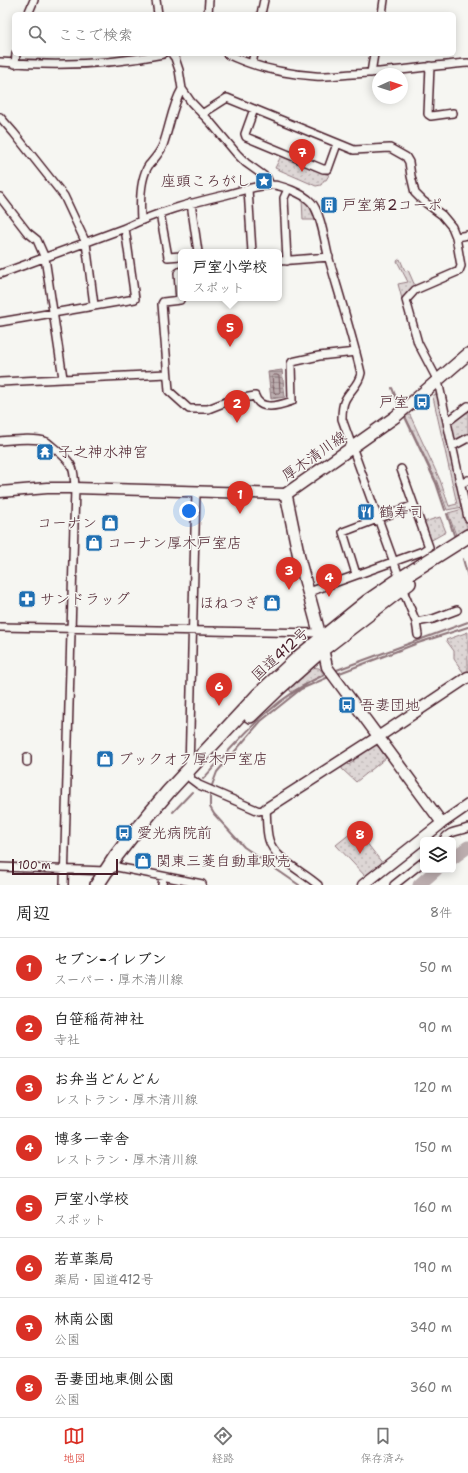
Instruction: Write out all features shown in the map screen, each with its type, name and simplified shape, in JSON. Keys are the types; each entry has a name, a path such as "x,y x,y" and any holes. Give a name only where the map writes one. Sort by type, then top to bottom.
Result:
{"highway":[{"name":"国道412号","path":"401,583 468,536"},
{"name":"国道412号","path":"97,885 140,837 190,774 259,694 368,601 437,564 468,545"},
{"name":"国道412号","path":"105,885 111,869"}],"main road":[{"path":"438,381 468,354"},
{"name":"厚木清川線","path":"321,640 300,562 286,494 403,411 438,381"}],"street":[{"path":"29,12 34,0"},
{"path":"156,0 158,12"},
{"path":"208,12 209,0"},
{"path":"261,12 264,0"},
{"path":"382,12 384,0"},
{"path":"15,64 16,56"},
{"path":"0,62 15,64 94,63 150,56"},
{"path":"174,56 179,70 182,89 191,102 237,154 246,163 267,178 270,185"},
{"path":"232,56 252,64 283,72 317,76 371,73 468,63"},
{"path":"252,64 254,56"},
{"path":"371,73 374,56"},
{"path":"430,66 428,114 432,116 453,113"},
{"path":"141,220 141,198 146,173 149,165 156,159 163,144 174,106 182,89"},
{"path":"202,114 227,98 354,150 390,148 406,157 409,162 410,176 416,193 423,201 442,215 452,228 456,237 461,266 459,271 415,290 406,300 412,326 418,343 438,381 468,518"},
{"path":"254,109 245,134 246,137 323,169 328,169 337,144"},
{"path":"0,117 64,196 86,243 94,305"},
{"path":"0,274 86,243 160,213 191,203 248,189 270,185 281,186 304,197 312,203 317,211 323,230 361,373 356,386 345,399 342,409 342,419 416,622 418,635"},
{"path":"248,189 252,249"},
{"path":"288,189 284,198 283,261 329,257"},
{"path":"0,197 14,212 28,232 38,239 45,258 63,378"},
{"path":"191,203 198,249"},
{"path":"160,213 168,257 178,256"},
{"path":"0,322 135,299 125,228"},
{"path":"456,237 468,235"},
{"path":"178,300 163,302 162,304 167,374 169,391 189,409 208,409 231,400 255,396 256,400 260,404 275,406 292,401 292,362 319,356 356,352"},
{"path":"0,382 167,374"},
{"path":"447,422 468,406"},
{"path":"453,446 468,438"},
{"path":"0,441 34,440 48,443 67,459 72,466 75,488 64,885"},
{"path":"308,592 423,551 429,547 401,469"},
{"path":"461,484 468,480"},
{"path":"0,492 47,488 75,488 286,494"},
{"path":"196,491 190,774 197,784 259,811 266,809 468,677"},
{"path":"356,574 343,532 414,505"},
{"path":"416,622 450,616 457,610"},
{"path":"0,627 193,631 321,640 325,663 449,834"},
{"path":"363,885 442,823 468,805"},
{"path":"266,809 268,839 271,846 279,856 318,885"},
{"path":"446,837 453,832 468,828"},
{"path":"394,885 420,864"},
{"path":"0,868 111,869 202,884"},
{"path":"162,885 163,877"}],"shaded area":[{"path":"281,156 329,175 321,185 316,186 275,168"},
{"path":"302,199 310,204 316,220 303,220"},
{"path":"400,259 405,271 408,270 415,286 402,299 398,284 408,282 397,261"},
{"path":"435,394 438,395 463,507 447,510 437,482 405,415 410,415 440,480 449,506 457,504 433,397"},
{"path":"468,410 468,435 457,440 454,438 453,422"},
{"path":"463,509 467,528 456,535 448,513"},
{"path":"440,517 446,532 430,541 424,522"},
{"path":"468,632 467,675 463,672 454,659 454,651 446,640"},
{"path":"310,667 319,668 324,674 291,692 288,687"},
{"path":"372,745 378,746 386,758 356,782 342,769 342,766 347,763 349,765 354,761 353,759"},
{"path":"356,829 383,864 367,878 336,845"}],"water":[{"path":"282,370 285,397 271,399 268,372"}],"waterway":[{"path":"392,388 399,405"},
{"path":"405,417 436,483 445,510"},
{"path":"447,514 454,535"},
{"path":"463,559 468,577"},
{"path":"334,671 468,622"},
{"path":"337,674 418,643 468,627"},
{"path":"203,779 245,733 275,706 291,693 328,673"},
{"path":"211,788 217,772 261,721 301,689 331,676"},
{"path":"173,812 192,792"},
{"path":"210,792 210,807 214,814 244,847 299,885"},
{"path":"456,856 468,847"},
{"path":"419,885 433,873"}],"place":[{"name":"林南公園","path":"302,172"},
{"name":"座頭ころがし","path":"264,181"},
{"name":"戸室第2コーポ","path":"329,205"},
{"name":"戸室小学校","path":"230,347"},
{"name":"戸室","path":"422,402"},
{"name":"白笹稲荷神社","path":"237,423"},
{"name":"子之神水神宮","path":"45,452"},
{"name":"鶴寿司","path":"366,512"},
{"name":"セブン-イレブン","path":"240,514"},
{"name":"コーナン","path":"110,523"},
{"name":"コーナン厚木戸室店","path":"94,543"},
{"name":"お弁当どんどん","path":"289,590"},
{"name":"博多一幸舎","path":"329,597"},
{"name":"サンドラッグ","path":"27,599"},
{"name":"ほねつぎ","path":"272,603"},
{"name":"吾妻団地","path":"347,705"},
{"name":"若草薬局","path":"219,706"},
{"name":"ブックオフ厚木戸室店","path":"105,759"},
{"name":"愛光病院前","path":"124,833"},
{"name":"吾妻団地東側公園","path":"360,854"},
{"name":"関東三菱自動車販売","path":"143,861"}]}
